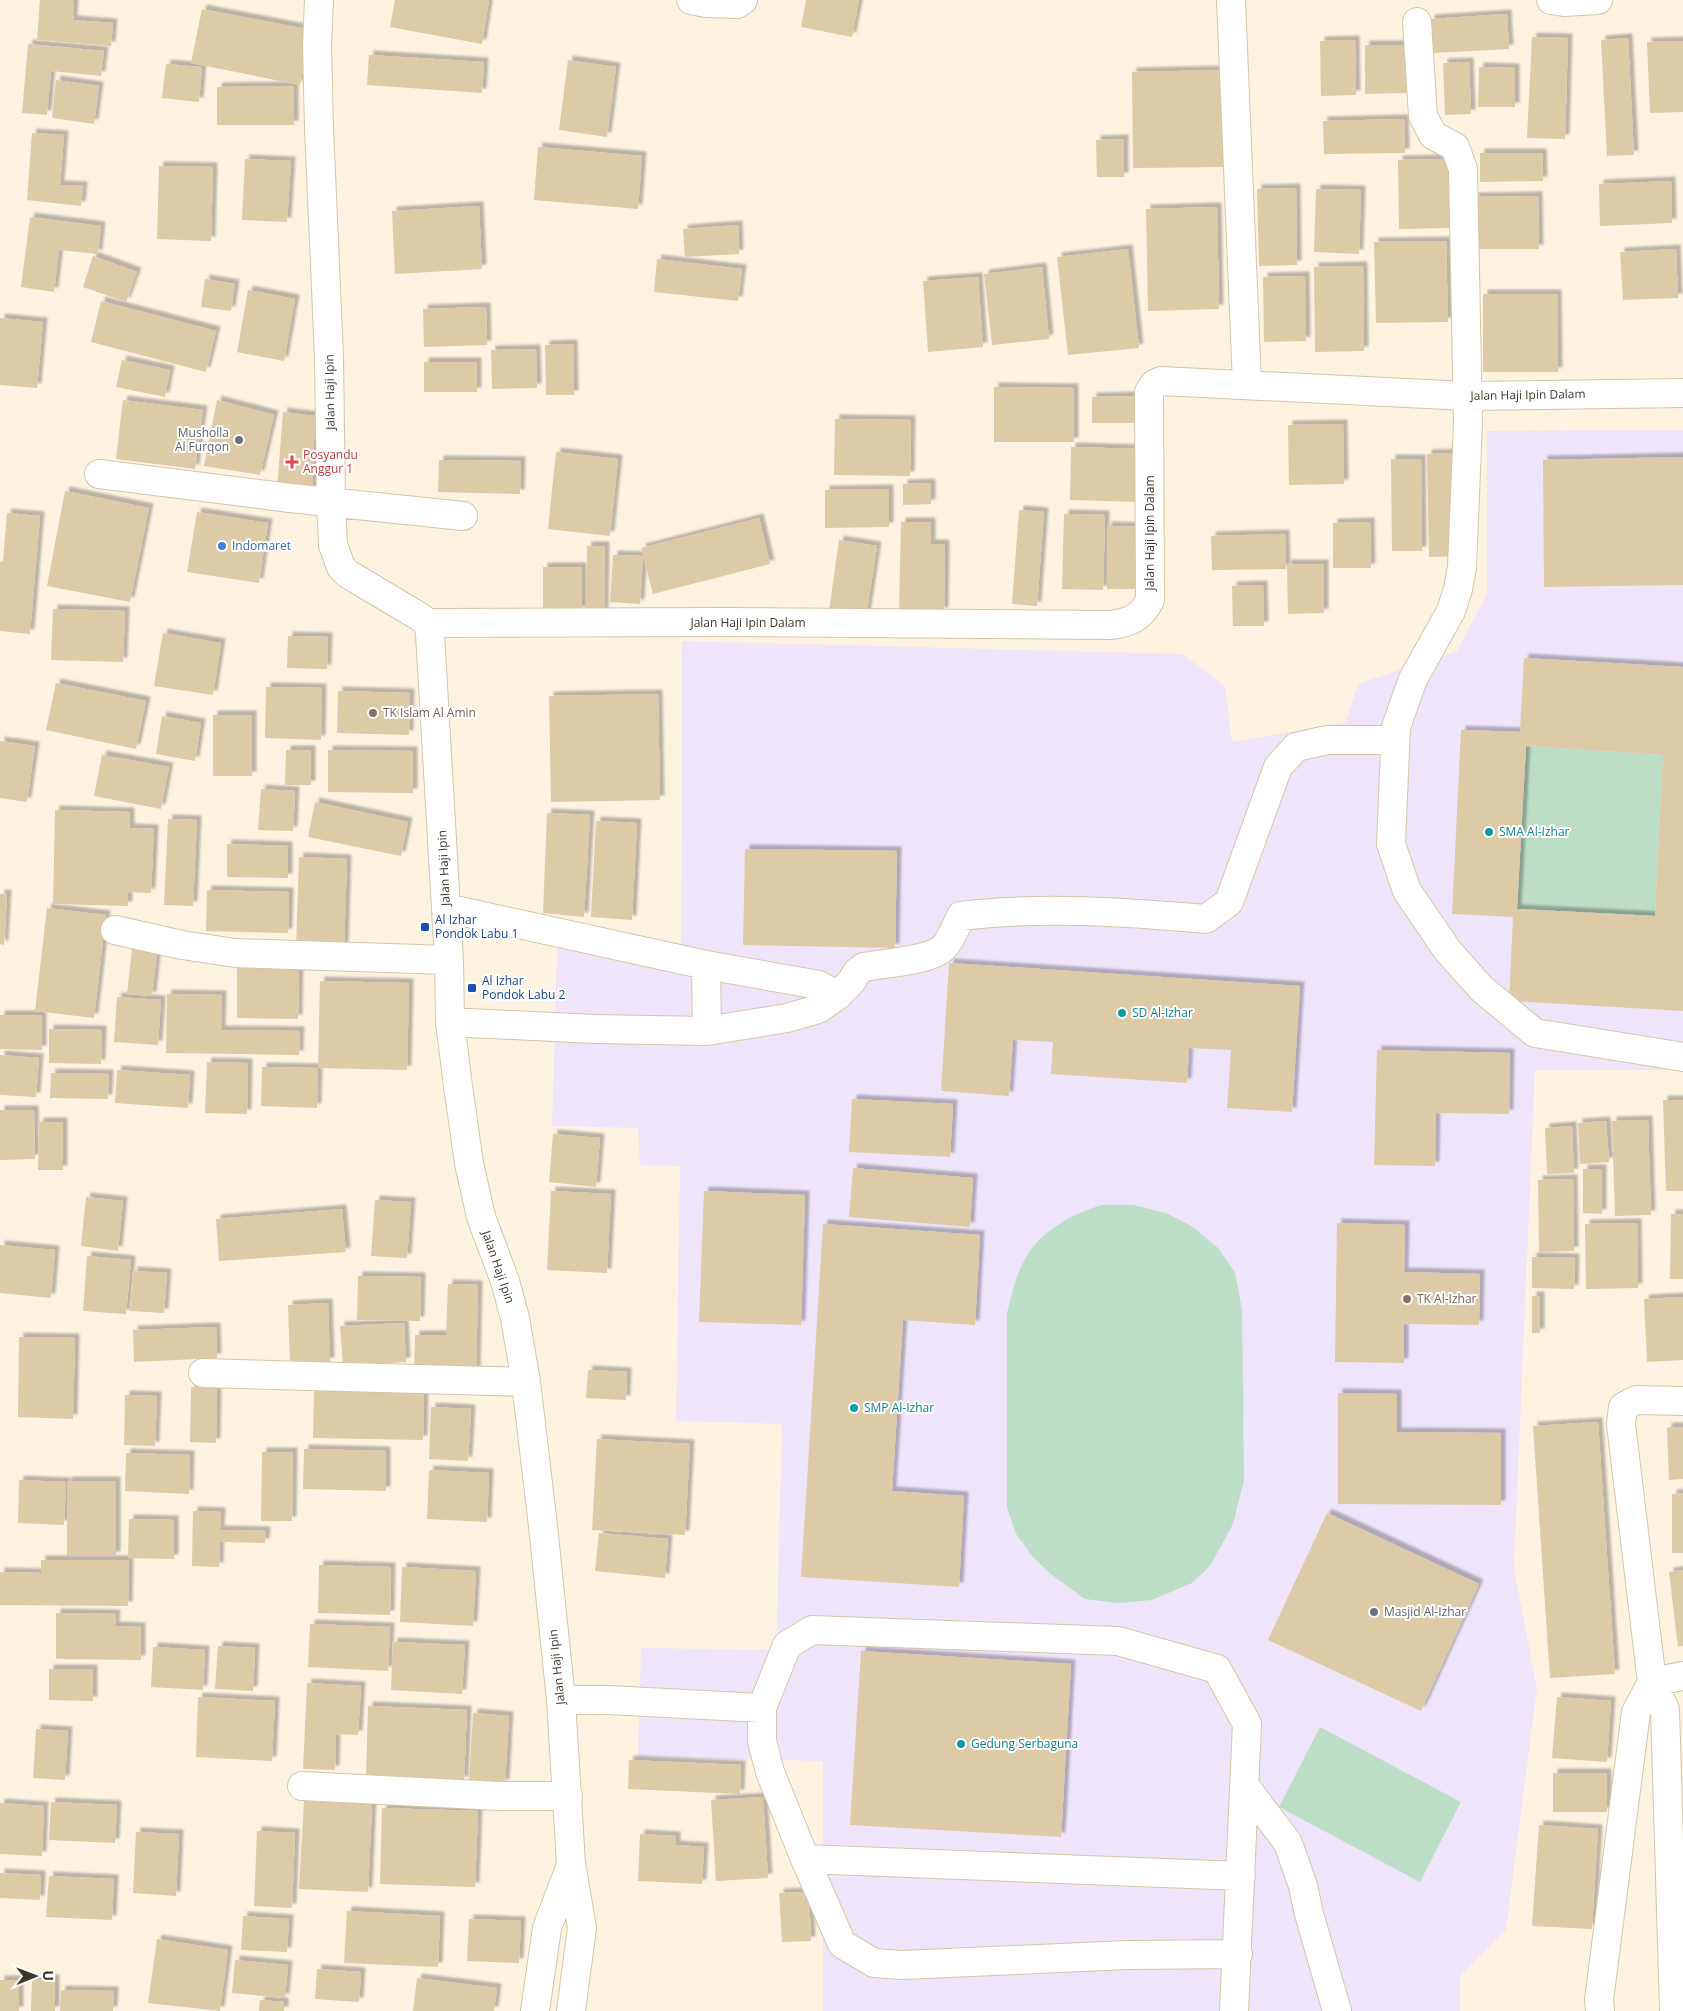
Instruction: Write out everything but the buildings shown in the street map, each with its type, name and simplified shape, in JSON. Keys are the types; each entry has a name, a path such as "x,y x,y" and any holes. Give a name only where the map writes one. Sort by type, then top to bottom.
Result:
{"street":[{"name":"Jalan Haji Ipin","path":"319,0 317,46 318,119 329,357 333,545 341,567 348,574 428,623 430,634 449,960 450,1022 469,1163 481,1217 505,1280 515,1318 526,1382 561,1700 571,1864 582,1928 571,2011"},
{"path":"691,0 706,3 737,4 743,0"},
{"path":"1231,0 1247,384"},
{"path":"1551,0 1564,2 1598,0"},
{"path":"1417,22 1423,116 1433,135 1455,147 1463,170 1468,423 1462,567 1458,589 1451,611 1406,694 1398,719 1394,740 1391,844 1408,891 1448,951 1477,982 1535,1033 1683,1057"},
{"name":"Jalan Haji Ipin Dalam","path":"428,623 726,622 1110,625 1125,623 1136,619 1146,609 1150,600 1149,392 1154,384 1161,381 1467,396 1683,393"},
{"path":"99,474 463,516"},
{"path":"450,1022 594,1029 707,1031 787,1018 818,1009 837,996 852,982 857,972 864,967 928,956 943,948 953,934 961,916 983,913 1075,911 1206,919 1229,902 1278,767 1296,747 1327,740 1394,740"},
{"path":"446,908 706,965 787,981 819,985 837,996"},
{"path":"115,930 182,945 235,953 449,960"},
{"path":"706,965 707,1031"},
{"path":"203,1373 526,1382"},
{"path":"1674,2011 1665,1709 1652,1682 1621,1424 1623,1407 1636,1400 1683,1401"},
{"path":"1234,2011 1238,1954 1247,1724 1217,1669 1118,1641 812,1630 787,1645 762,1708 762,1741 770,1772 804,1859 842,1944 874,1963 902,1965 1128,1955 1238,1954"},
{"path":"1652,1682 1683,1676"},
{"path":"1600,2011 1599,2000 1636,1712 1652,1682"},
{"path":"561,1700 608,1700 762,1708"},
{"path":"302,1786 499,1796 568,1796"},
{"path":"1245,1786 1288,1843 1303,1886 1309,1914 1337,2011"},
{"path":"804,1859 1241,1876"},
{"name":"Jalan Haji Ipin","path":"535,2011 547,1928 571,1864"}],"shaded area":[{"path":"1683,430 1683,1070 1535,1070 1514,1568 1537,1689 1506,1929 1460,1976 1460,2011 823,2011 823,1761 638,1757 641,1648 776,1650 782,1424 676,1421 680,1166 640,1165 638,1128 552,1126 557,948 681,950 682,641 1182,654 1225,686 1232,742 1346,722 1358,684 1457,651 1487,593 1487,431"}],"green space":[{"path":"1526,746 1663,755 1655,916 1517,909"},
{"path":"1102,1205 1133,1205 1166,1213 1193,1227 1219,1249 1235,1273 1242,1310 1244,1480 1233,1524 1210,1566 1192,1583 1152,1600 1118,1603 1085,1599 1052,1575 1033,1557 1016,1534 1007,1508 1007,1313 1015,1284 1026,1257 1041,1239 1070,1218"},
{"path":"1320,1727 1461,1802 1420,1882 1279,1807"}],"place":[{"name":"Musholla Al Furqon","path":"239,440"},
{"name":"Posyandu Anggur 1","path":"292,462"},
{"name":"Indomaret","path":"222,546"},
{"name":"TK Islam Al Amin","path":"373,713"},
{"name":"SMA Al-Izhar","path":"1489,832"},
{"name":"Al Izhar Pondok Labu 1","path":"425,927"},
{"name":"Al Izhar Pondok Labu 2","path":"472,988"},
{"name":"SD Al-Izhar","path":"1122,1013"},
{"name":"TK Al-Izhar","path":"1407,1299"},
{"name":"SMP Al-Izhar","path":"854,1408"},
{"name":"Masjid Al-Izhar","path":"1374,1612"},
{"name":"Gedung Serbaguna","path":"961,1744"}]}
